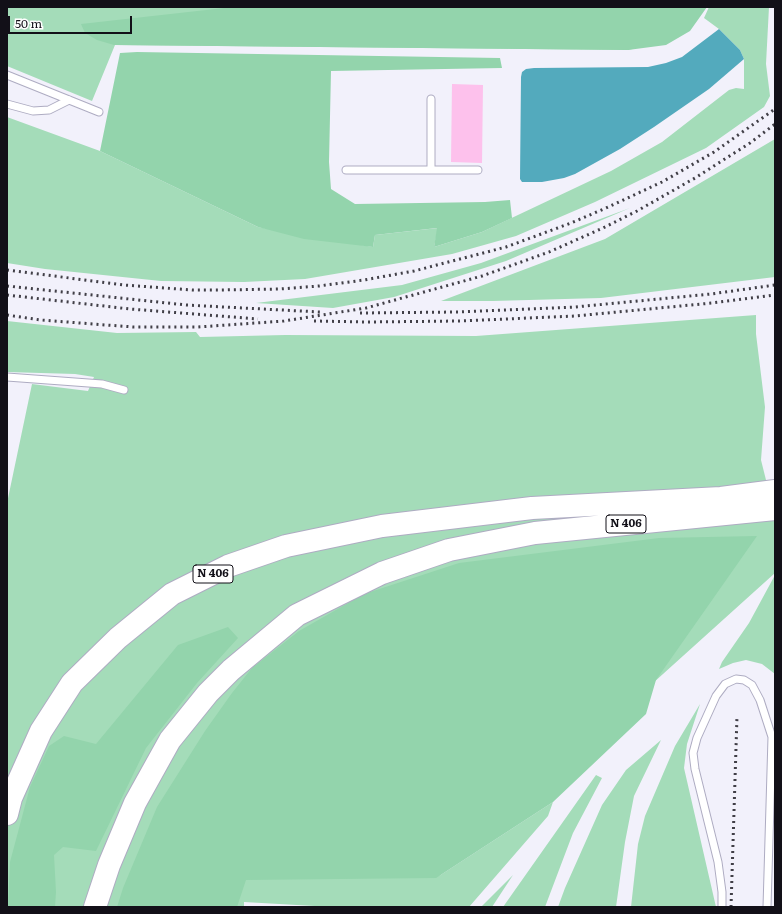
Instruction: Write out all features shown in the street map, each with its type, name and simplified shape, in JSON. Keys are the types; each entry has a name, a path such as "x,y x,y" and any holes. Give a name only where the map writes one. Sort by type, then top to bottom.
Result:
{"highway":[{"name":"N 406","path":"95,907 109,866 135,803 170,740 208,693 231,670 297,615 382,572 449,550 535,533 722,507 775,491"},
{"name":"N 406","path":"7,814 11,798 41,731 72,683 118,638 172,594 228,566 286,546 382,526 532,508 722,507 775,509"}],"lane":[{"path":"7,75 99,112"},
{"path":"431,98 431,170"},
{"path":"7,104 33,111 49,110 69,100"},
{"path":"346,170 478,170"},
{"path":"7,377 102,384 124,390"},
{"path":"722,907 722,892 718,862 695,769 693,753 697,738 716,696 725,684 736,679 744,680 752,686 760,700 772,737 767,907"}],"green space":[{"path":"7,7 706,7 665,42 628,50 115,45 92,101 7,66"},
{"path":"233,7 707,7 690,31 666,45 628,50 114,45 97,40 85,33 81,24"},
{"path":"709,7 769,7 766,64 770,96 764,107 706,148 595,202 516,236 452,254 305,279 244,282 161,281 45,269 7,263 7,117 100,151 258,227 373,247 375,235 438,228 434,247 482,232 611,171 662,142 729,90 736,88 744,89 744,59 740,50 719,29 704,18"},
{"path":"137,52 500,58 502,68 331,71 329,162 331,189 355,204 485,202 510,200 512,218 482,232 434,247 437,228 375,235 373,247 304,239 258,227 100,151 120,53"},
{"path":"775,139 775,277 601,298 441,301 605,239"},
{"path":"630,208 506,261 394,297 333,308 256,303 402,285 481,263"},
{"path":"756,315 756,334 765,407 761,460 775,516 775,573 439,876 553,802 548,816 469,907 332,907 244,902 244,907 7,907 7,503 32,384 88,391 94,377 75,374 7,372 7,321 117,333 196,332 200,337 285,335 476,336"},
{"path":"757,536 656,680 646,714 553,802 436,878 246,880 237,907 117,907 123,888 157,807 205,731 252,668 299,631 364,594 459,563 659,538"},
{"path":"775,575 775,674 762,664 746,660 733,663 719,669 722,662 749,623"},
{"path":"228,627 238,638 197,683 146,748 96,851 63,847 54,855 56,892 55,907 8,907 10,862 30,787 49,746 64,736 96,744 178,645"},
{"path":"700,704 687,744 684,768 716,907 631,907 638,844 645,816 675,746"},
{"path":"661,740 634,796 625,842 616,907 558,907 602,805 626,770"},
{"path":"596,775 602,778 573,833 545,907 503,907"},
{"path":"513,875 492,907 481,907"}],"water":[{"path":"719,29 740,50 744,59 709,89 620,149 575,174 564,178 542,182 522,182 520,179 522,72 526,69 534,68 648,67 666,63 682,57"}],"building":[{"path":"452,84 483,85 482,163 451,162"}],"railway":[{"path":"7,270 124,285 192,290 280,289 319,286 414,271 506,247 571,223 606,208 662,182 714,152 775,109"},
{"path":"7,315 41,320 134,327 198,327 284,321 366,308 482,276 549,252 603,228 637,211 695,178 750,143 775,124"},
{"path":"360,313 458,312 575,307 711,294 775,285"},
{"path":"7,286 186,305 320,312"},
{"path":"7,295 130,309 258,319"},
{"path":"314,321 459,321 575,316 712,303 775,295"},
{"path":"731,907 737,716"}]}
